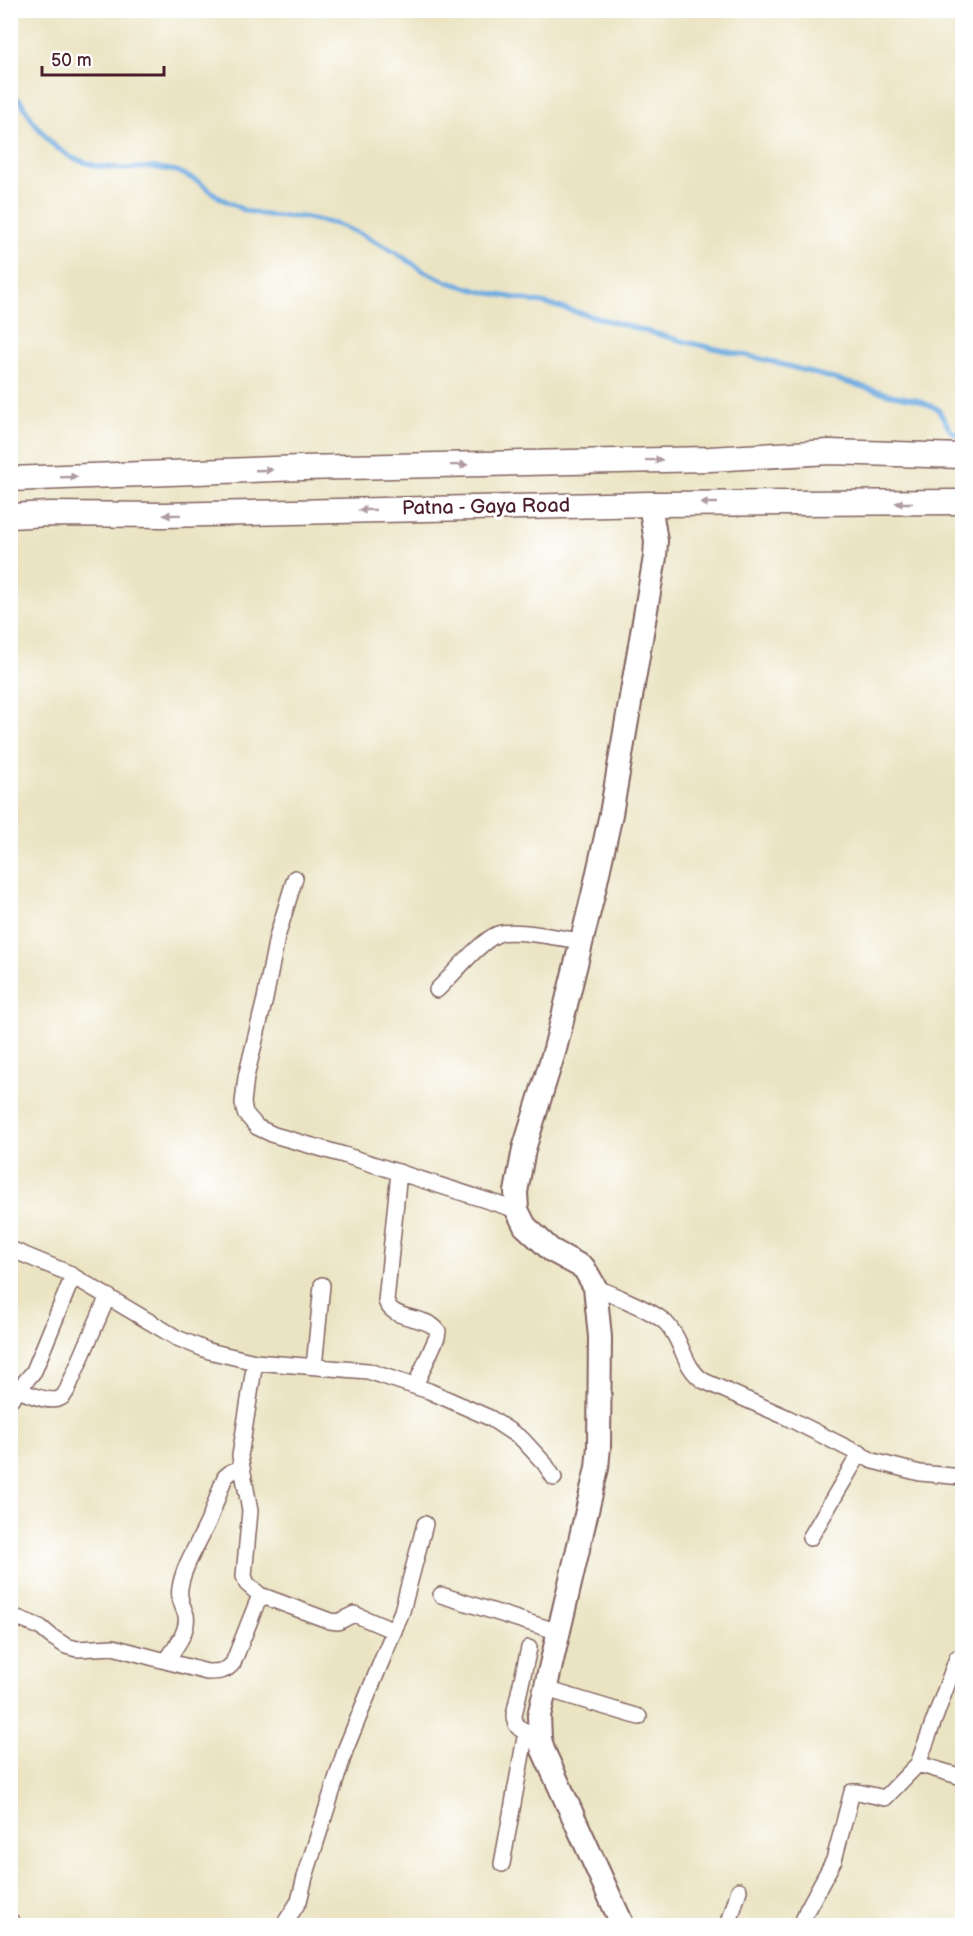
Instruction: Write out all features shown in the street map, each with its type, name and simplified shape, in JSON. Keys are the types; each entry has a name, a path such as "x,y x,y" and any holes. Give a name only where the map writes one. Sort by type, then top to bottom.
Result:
{"main road":[{"path":"10,479 291,469 710,459 829,452 963,456"},
{"name":"Patna - Gaya Road","path":"10,516 164,515 650,504 963,502"}],"street":[{"path":"502,1864 596,1478 598,1457 600,1337 595,1287 584,1268 551,1250 525,1226 517,1210 516,1192 524,1149 555,1049 611,814 655,558 656,541 650,504"},
{"path":"295,878 277,937 246,1077 243,1103 246,1113 257,1127 274,1135 517,1210"},
{"path":"437,990 481,946 500,933 517,932 581,941"},
{"path":"399,1172 387,1306 395,1312 430,1323 438,1331 415,1386"},
{"path":"10,1249 73,1276 191,1345 225,1356 255,1362 368,1371 415,1386 490,1418 510,1430 534,1450 554,1478"},
{"path":"14,1395 34,1371 73,1276"},
{"path":"314,1367 322,1285"},
{"path":"595,1287 655,1315 666,1323 696,1375 873,1461 911,1471 963,1478"},
{"path":"14,1395 47,1399 63,1396 108,1296"},
{"path":"255,1362 240,1456 249,1511 244,1576 247,1584 260,1595 330,1621 338,1622 354,1614 394,1631"},
{"path":"810,1538 860,1454"},
{"path":"166,1661 185,1629 186,1617 179,1589 183,1577 210,1518 225,1477 241,1468"},
{"path":"283,1926 299,1901 346,1748 402,1611 426,1524"},
{"path":"10,1615 33,1623 66,1646 77,1649 113,1647 207,1672 220,1672 229,1669 233,1663 260,1595"},
{"path":"441,1595 559,1632"},
{"path":"529,1648 514,1723 533,1736 543,1750 623,1926"},
{"path":"801,1926 834,1860 852,1792 885,1798 918,1764 957,1658"},
{"path":"546,1689 639,1718"},
{"path":"918,1764 963,1777"},
{"path":"728,1926 739,1890"},
{"path":"10,1920 15,1926"}],"waterway":[{"path":"10,95 20,100 35,124 53,145 72,158 97,166 124,169 152,167 177,171 246,211 272,216 302,217 336,224 363,235 392,250 424,271 448,282 479,291 547,304 686,342 766,360 917,400 938,409 951,431 962,437"}]}
